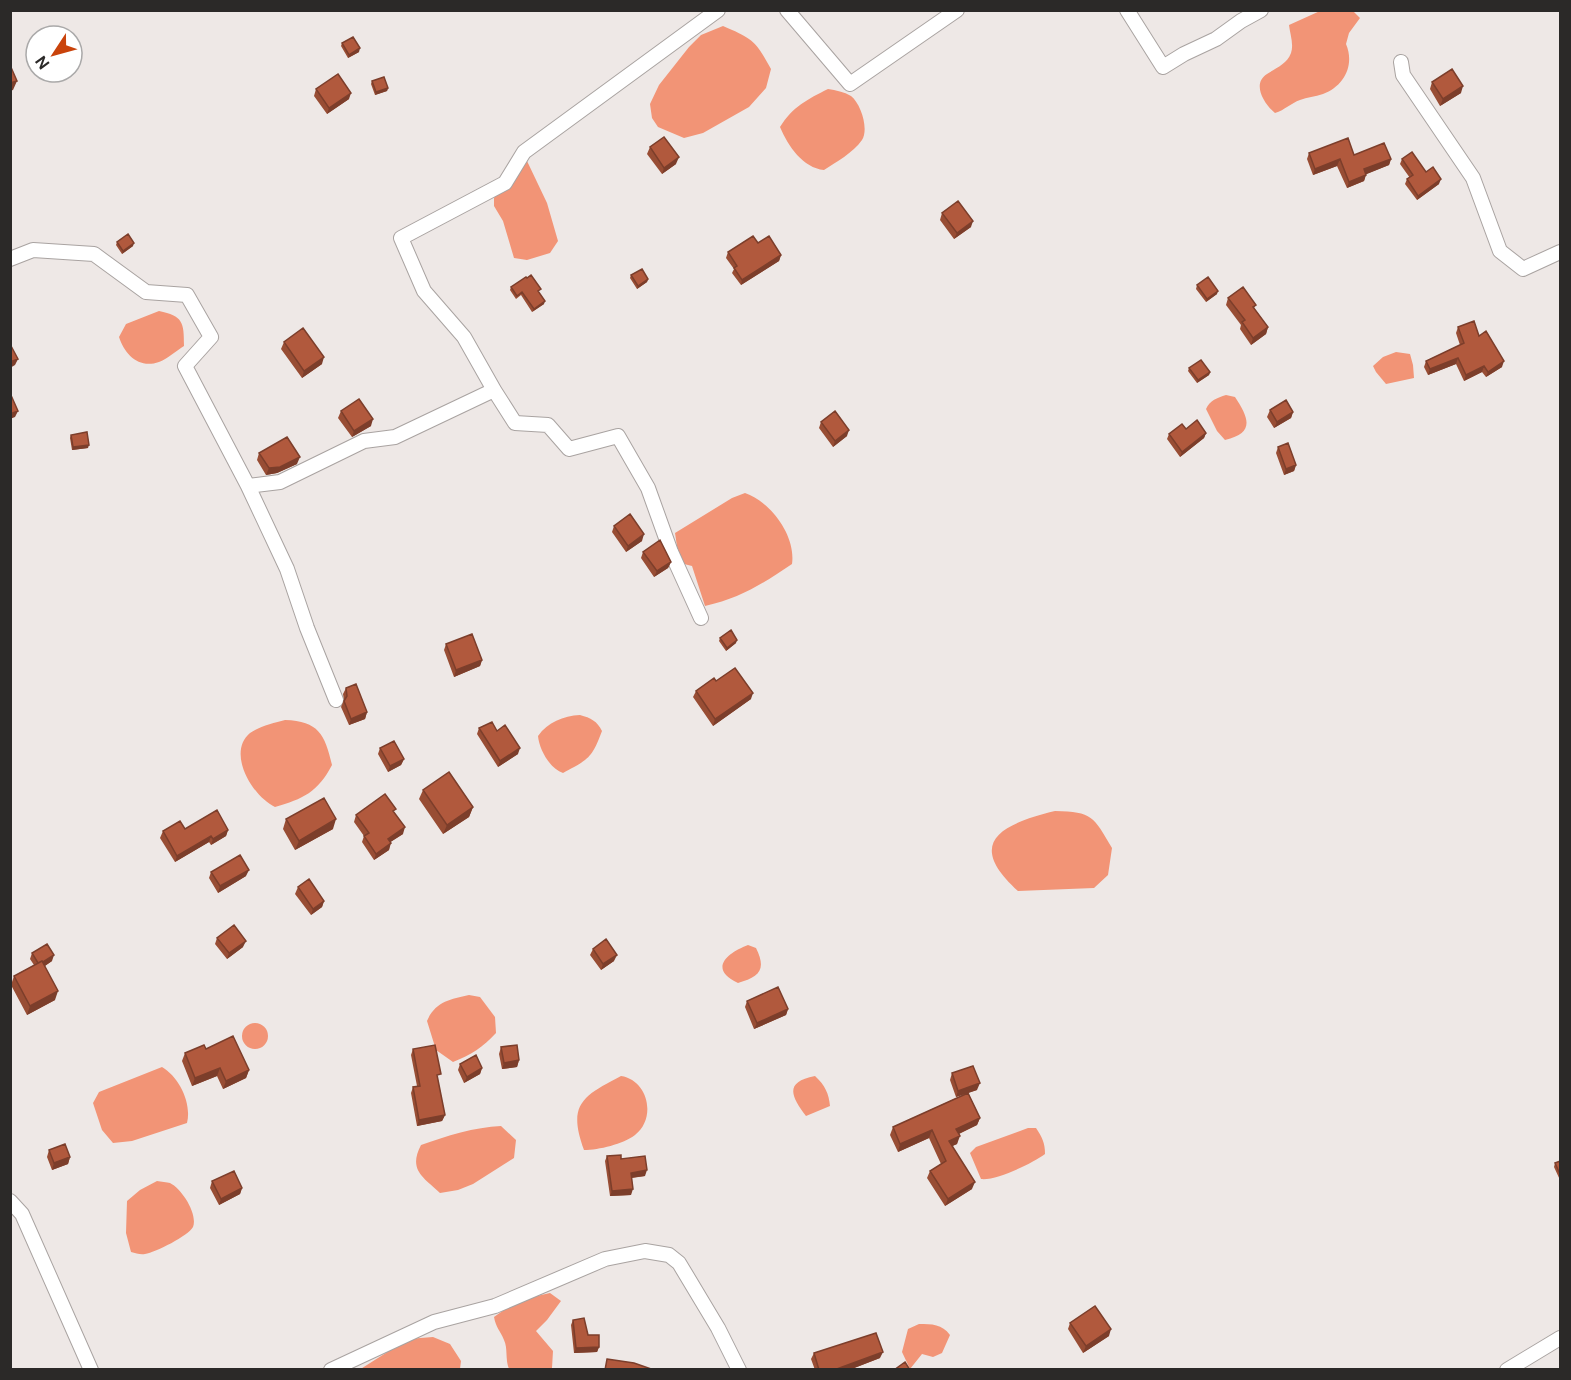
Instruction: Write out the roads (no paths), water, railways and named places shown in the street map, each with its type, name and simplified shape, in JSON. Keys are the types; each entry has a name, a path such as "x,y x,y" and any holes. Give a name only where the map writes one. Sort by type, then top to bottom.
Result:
{"street":[{"path":"701,618 671,552 648,488 618,436 569,449 548,424 515,423 464,338 424,291 401,238 505,183 524,152 718,10"},
{"path":"788,10 850,84 957,10"},
{"path":"1127,10 1163,67 1216,39 1240,21 1261,10"},
{"path":"1401,62 1403,75 1473,178 1500,251 1523,269 1560,252"},
{"path":"10,259 33,250 94,254 146,292 187,295 211,337 185,366 248,486 287,569 307,628 336,700"},
{"path":"248,486 280,482 364,441 394,437 494,390"},
{"path":"10,1201 22,1214 91,1370"},
{"path":"331,1370 434,1322 495,1306 605,1259 645,1251 669,1255 679,1263 718,1328 739,1370"},
{"path":"1508,1370 1560,1338"}]}
